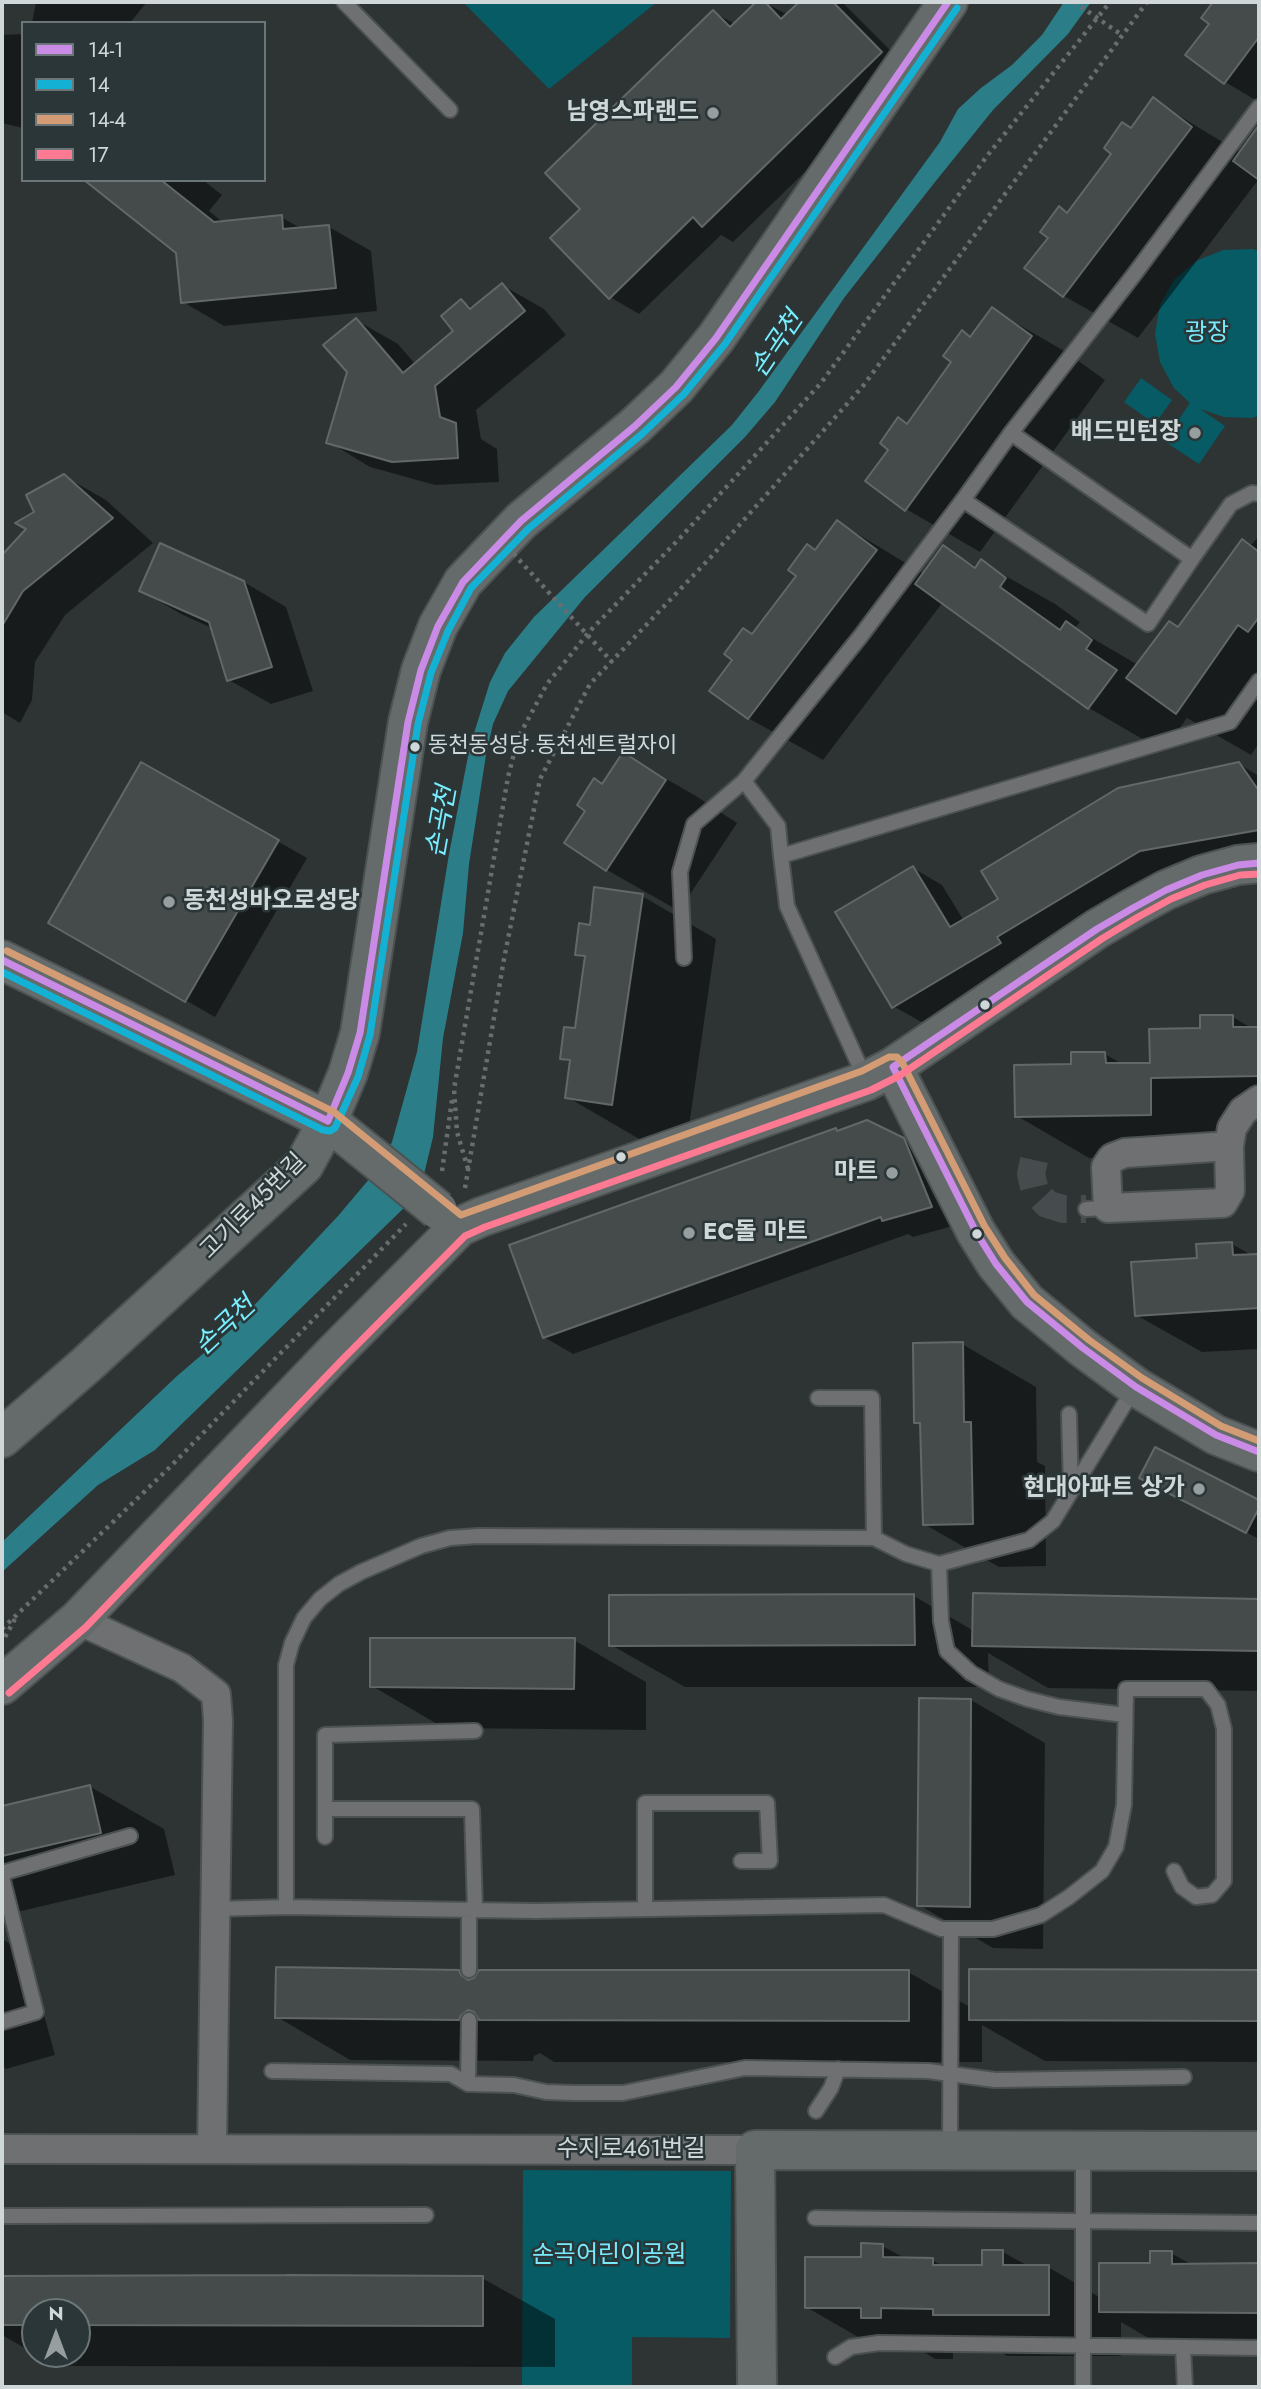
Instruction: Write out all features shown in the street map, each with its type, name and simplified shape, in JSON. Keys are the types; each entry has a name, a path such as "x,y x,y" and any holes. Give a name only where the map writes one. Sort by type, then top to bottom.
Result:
{"street":[{"name":"고기로45번길","path":"2,1438 86,1365 304,1165 328,1121 348,1073 360,1033 408,722 421,670 438,626 463,582 521,521 635,426 676,387 716,338 947,2"},
{"path":"2,960 328,1121 436,1211 481,1217 880,1074 1097,929 1133,908 1202,875 1238,865 1259,863"},
{"path":"880,1074 996,1264 1036,1309 1136,1387 1216,1434 1259,1452"},
{"path":"1228,1146 1125,1153 1112,1158 1106,1167 1097,1208 1223,1203 1230,1191 1228,1146 1232,1128 1243,1111 1259,1100"},
{"path":"2,1685 78,1620 324,1363 436,1211"},
{"path":"78,1620 182,1668 216,1694 218,1720 212,2149"},
{"name":"수지로461번길","path":"2,2149 1259,2151"},
{"path":"755,2150 757,2387"}],"lane":[{"path":"344,2 450,110"},
{"path":"684,958 680,872 694,824 744,781 860,637 1259,107"},
{"path":"1011,433 1192,559"},
{"path":"963,500 1148,624 1231,504 1252,493 1259,494"},
{"path":"781,856 1230,723 1259,681"},
{"path":"744,781 778,826 787,906 880,1074"},
{"path":"286,1907 286,1665 292,1643 304,1618 320,1598 339,1584 421,1546 450,1538 478,1536 874,1538 906,1554 939,1564 1029,1540 1053,1521 1136,1387"},
{"path":"818,1398 872,1398 874,1538"},
{"path":"1069,1414 1071,1491"},
{"path":"939,1564 941,1621 947,1651 971,1673 999,1689 1027,1699 1059,1707 1125,1715"},
{"path":"215,1909 645,1909 884,1905 941,1929 993,1929 1041,1915 1069,1897 1102,1871 1116,1847 1124,1805 1126,1689 1206,1689 1219,1705 1224,1729 1224,1881 1212,1895 1196,1897 1182,1887 1174,1871"},
{"path":"325,1837 325,1735 475,1731"},
{"path":"645,1909 645,1803 767,1803 770,1861 741,1861"},
{"path":"325,1809 472,1809 469,1970"},
{"path":"2,2022 36,2012 2,1875 130,1836"},
{"path":"950,2150 951,1929"},
{"path":"468,2084 470,2020"},
{"path":"272,2071 452,2074 468,2084 514,2085 565,2093 622,2093 745,2068 928,2071 995,2080 1184,2077"},
{"path":"816,2111 831,2088 838,2068"},
{"path":"1083,2150 1083,2387"},
{"path":"2,2216 426,2215"},
{"path":"815,2218 1259,2223"},
{"path":"835,2357 851,2347 879,2343 1259,2348"},
{"path":"1183,2348 1185,2387"}],"path":[{"path":"1074,2 1122,35"},
{"path":"436,1211 454,1089 508,777 518,737 547,684 589,632 680,538 821,383 987,156 1110,2"},
{"path":"2,1629 436,1211 468,1170 504,959 540,779 590,684 710,558 863,386 1147,2"},
{"path":"502,541 612,662"},
{"path":"454,1089 457,1132 468,1170"},
{"path":"2,1644 18,1612"}],"green space":[{"path":"463,2 657,2 549,89"},
{"name":"광장","path":"1223,250 1259,251 1259,416 1224,417 1200,409 1225,426 1199,464 1164,441 1190,403 1174,388 1160,362 1155,334 1160,305 1174,280 1196,261"},
{"path":"1141,378 1172,400 1155,424 1124,402"},
{"name":"손곡어린이공원","path":"523,2170 731,2171 730,2338 632,2337 632,2387 522,2387"}],"shaded area":[{"path":"1064,2 1091,2 1068,34 993,110 931,187 844,298 775,402 745,437 585,597 508,691 493,724 486,755 469,864 463,933 443,1038 433,1137 424,1174 409,1203 155,1450 98,1485 2,1572 2,1542 177,1376 232,1329 338,1216 376,1171 392,1142 417,1052 449,854 470,746 490,682 505,653 534,617 732,425 940,142 958,109 1012,65 1042,35"}],"building":[{"name":"남영스파랜드","path":"756,2 765,2 781,19 799,2 833,2 882,52 702,227 693,217 609,299 550,238 580,209 545,173 713,10 730,27"},
{"path":"1213,2 1259,2 1259,37 1224,84 1185,55 1209,24 1201,18"},
{"path":"1153,97 1192,127 1063,297 1024,268 1048,238 1040,232 1059,206 1067,213 1111,154 1104,148 1122,122 1131,128"},
{"path":"1259,125 1259,180 1233,161"},
{"path":"87,182 164,182 214,222 282,215 283,229 329,225 336,288 181,303 176,253"},
{"path":"502,283 525,311 435,386 440,417 456,423 458,458 392,462 326,443 347,372 323,345 356,318 403,373 453,331 441,316 461,299 470,309"},
{"path":"992,307 1032,336 905,511 865,481 888,450 880,443 898,417 907,424 951,362 943,356 962,330 970,337"},
{"path":"64,474 113,518 23,591 2,626 2,555 26,529 15,523 34,512 26,495"},
{"path":"837,520 877,550 748,719 709,691 732,660 724,654 743,628 752,634 796,576 788,570 807,544 815,550"},
{"path":"1242,539 1259,552 1259,617 1248,632 1238,625 1176,714 1126,678 1169,621 1178,627"},
{"path":"160,543 244,581 272,667 227,681 209,622 139,591"},
{"path":"943,545 975,568 981,559 1006,578 1000,587 1060,630 1066,621 1092,640 1086,649 1117,670 1088,709 915,584"},
{"path":"623,752 666,780 606,871 564,843 585,811 577,805 594,778 602,784"},
{"path":"141,762 279,840 185,1002 48,923"},
{"path":"1239,762 1259,791 1259,830 1140,851 997,937 1001,943 892,1008 835,912 913,866 950,927 998,899 981,871 1118,788"},
{"path":"594,887 643,894 612,1105 565,1098 570,1060 560,1059 564,1027 575,1028 585,956 575,955 579,923 590,925"},
{"path":"1200,1015 1233,1015 1233,1027 1259,1027 1259,1076 1151,1078 1151,1115 1015,1117 1014,1065 1071,1064 1071,1052 1105,1052 1106,1063 1150,1063 1149,1029 1200,1028"},
{"name":"EC돌 마트","path":"867,1120 904,1138 932,1207 882,1221 881,1217 543,1338 509,1245 836,1128 837,1131"},
{"path":"1232,1242 1233,1255 1259,1254 1259,1308 1135,1316 1131,1262 1197,1258 1196,1244"},
{"path":"963,1342 964,1422 971,1422 973,1524 923,1525 920,1423 914,1423 913,1343"},
{"name":"현대아파트 상가","path":"1155,1447 1259,1500 1259,1508 1246,1533 1139,1478"},
{"path":"973,1593 1259,1599 1259,1651 972,1646"},
{"path":"914,1594 915,1645 609,1646 609,1595"},
{"path":"370,1638 575,1638 574,1689 370,1687"},
{"path":"919,1698 971,1699 970,1907 917,1906"},
{"path":"90,1785 101,1833 2,1856 2,1806"},
{"path":"276,1967 459,1970 468,1980 474,1978 479,1970 909,1970 909,2021 479,2020 474,2012 468,2010 459,2020 275,2018"},
{"path":"969,1969 1259,1970 1259,2021 969,2020"},
{"path":"861,2243 883,2244 883,2257 933,2258 933,2265 982,2265 982,2250 1003,2250 1003,2265 1049,2265 1049,2315 933,2315 933,2309 881,2308 881,2318 861,2318 861,2308 805,2308 805,2257 861,2257"},
{"path":"1150,2251 1172,2251 1172,2264 1259,2263 1259,2313 1099,2312 1099,2263 1150,2263"},
{"path":"2,2276 483,2276 483,2326 91,2325 91,2298 21,2298 21,2325 2,2325"}],"tunnel":[{"path":"1034,1160 1031,1174 1035,1191 1047,1204 1063,1209 1086,1209"}],"transit line":[{"name":"14-1","path":"2,960 328,1121 348,1073 360,1033 408,722 421,670 438,626 463,582 521,521 635,426 676,387 716,338 948,2"},
{"name":"14","path":"2,972 323,1130 330,1131 335,1128 358,1077 370,1035 418,724 431,673 448,631 471,588 528,529 642,434 684,394 725,344 957,8"},
{"name":"14-1","path":"1259,863 1238,865 1202,875 1133,908 1097,929 893,1067 976,1232 996,1264 1027,1302 1136,1387 1216,1435 1259,1452"},
{"name":"17","path":"9,1693 86,1627 465,1236 871,1090 899,1076 1138,917 1205,885 1240,875 1259,874"},
{"name":"14-4","path":"7,951 334,1112 461,1215 862,1071 889,1057 897,1057 902,1062 985,1227 1034,1295 1089,1340 1142,1378 1221,1426 1259,1441"}],"place":[{"name":"남영스파랜드","path":"713,113"},
{"name":"배드민턴장","path":"1195,433"},
{"name":"동천동성당.동천센트럴자이","path":"415,747"},
{"name":"동천성바오로성당","path":"169,902"},
{"name":"마트","path":"892,1173"},
{"name":"EC돌 마트","path":"689,1233"},
{"name":"현대아파트 상가","path":"1199,1489"}],"water label":[{"name":"손곡천","path":"778,345"},
{"name":"손곡천","path":"443,822"},
{"name":"손곡천","path":"226,1327"}]}
